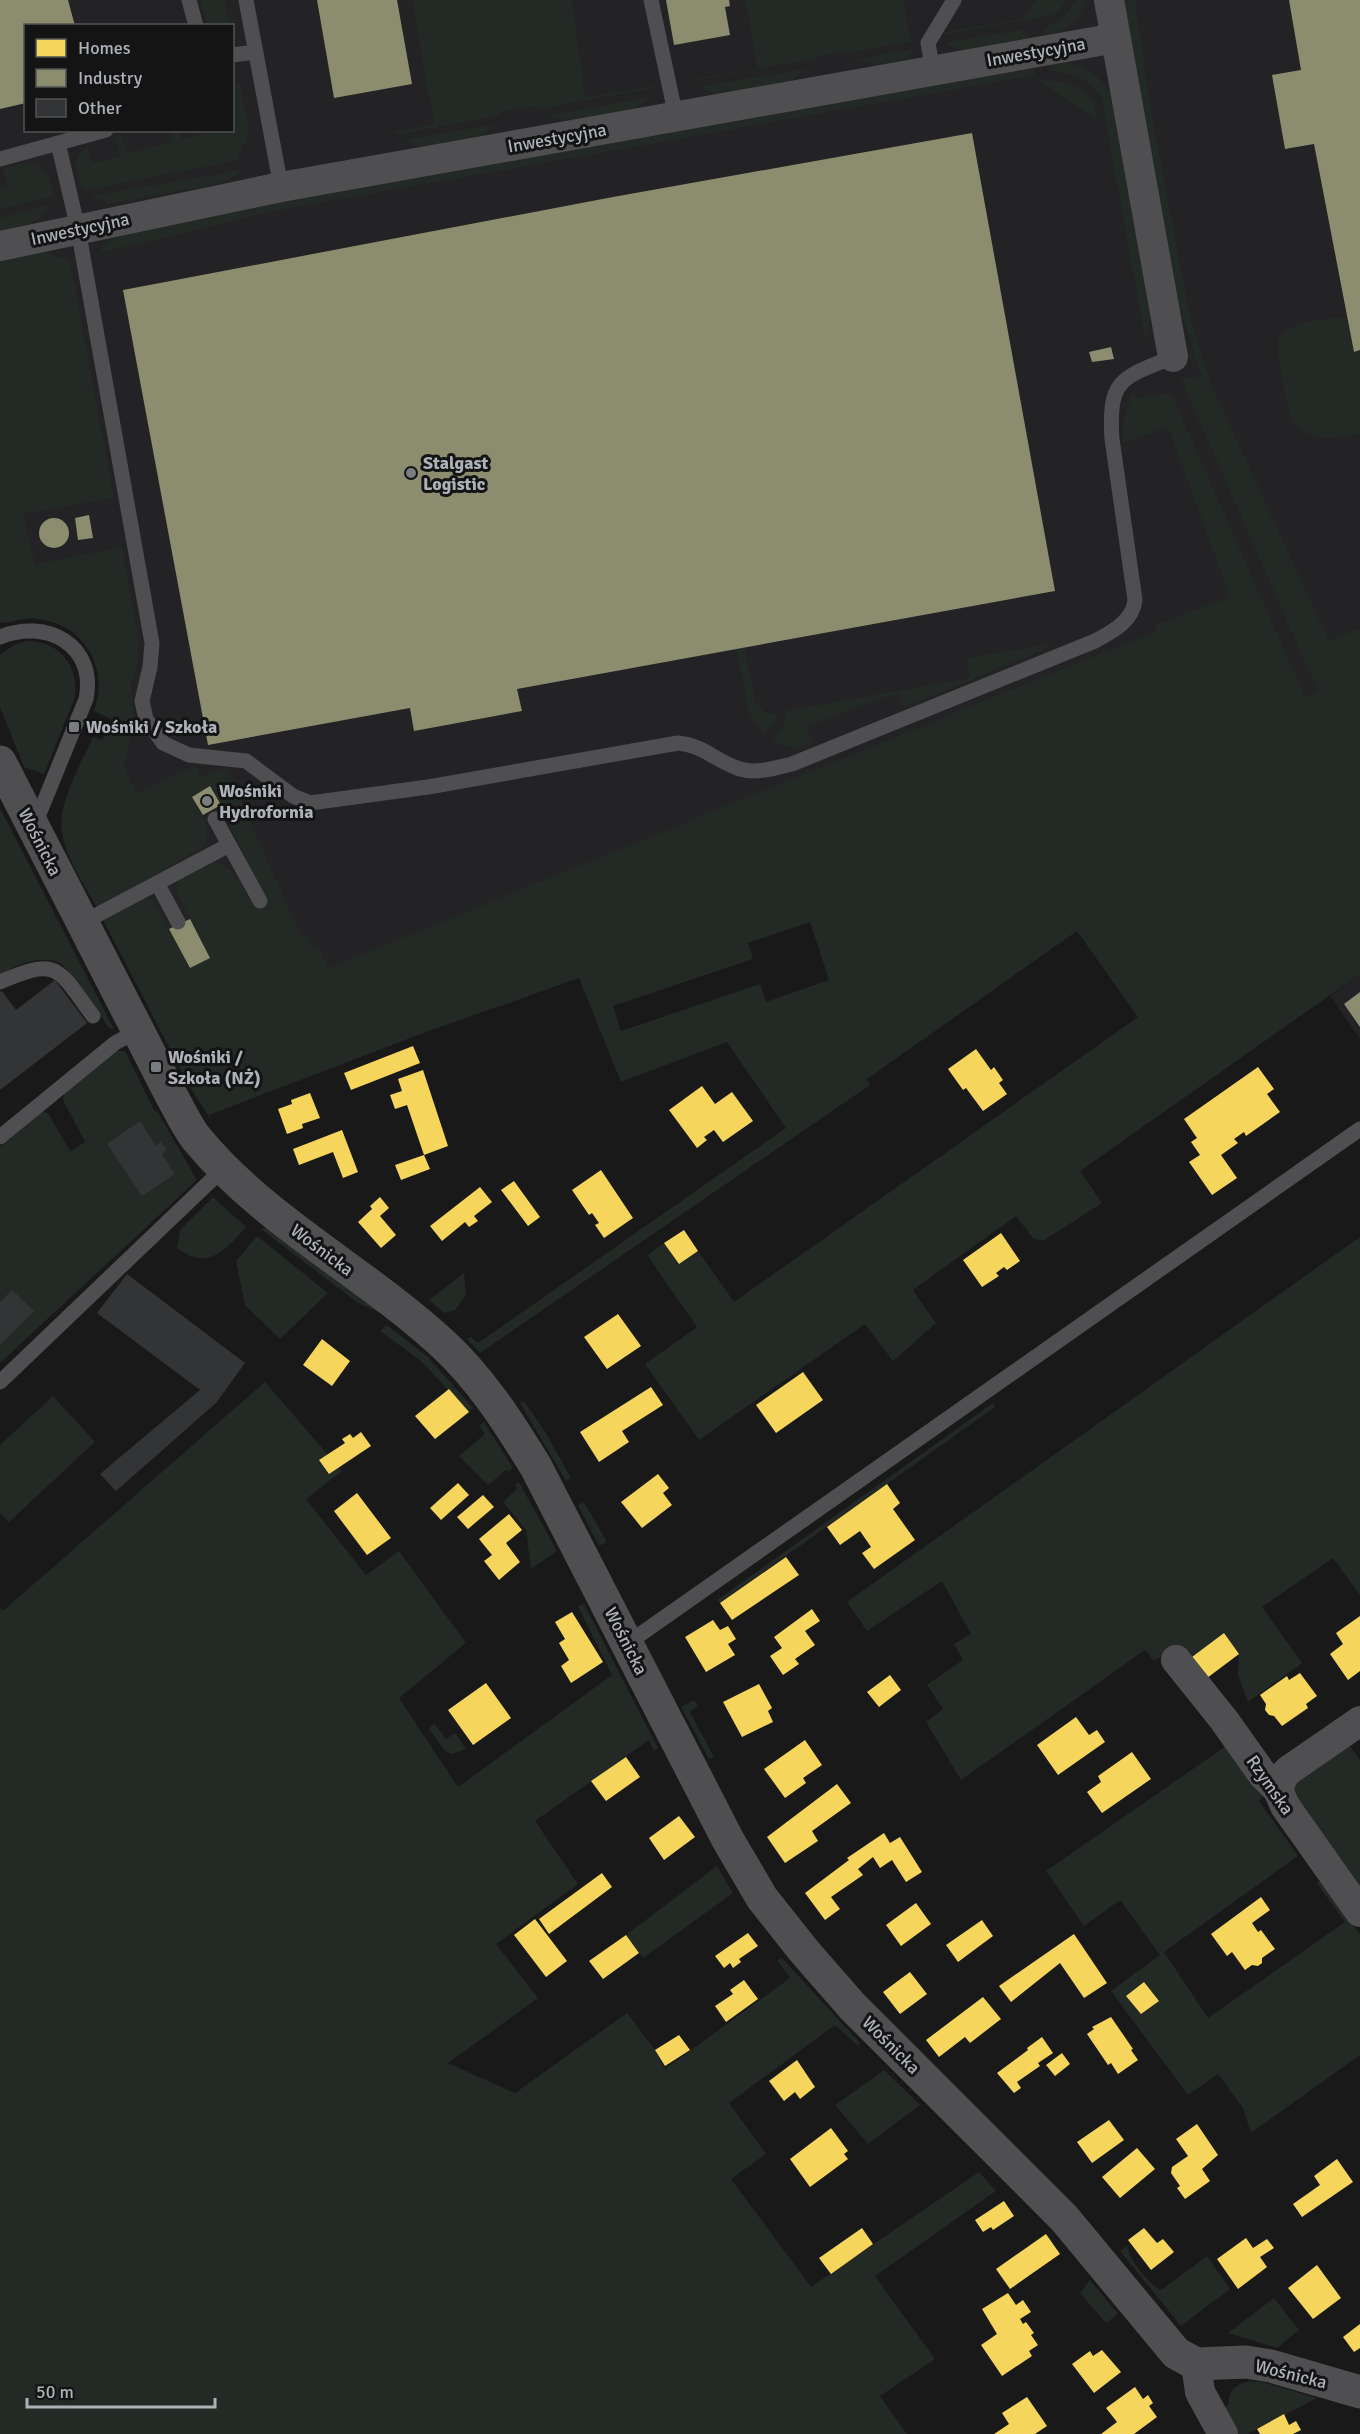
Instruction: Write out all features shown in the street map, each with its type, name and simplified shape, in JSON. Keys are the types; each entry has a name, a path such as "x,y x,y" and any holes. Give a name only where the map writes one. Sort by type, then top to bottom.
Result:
{"street":[{"path":"1109,0 1173,357"},
{"name":"Inwestycyjna","path":"0,246 281,187 1116,38"},
{"name":"Wośnicka","path":"0,763 137,1030 195,1136 224,1168 278,1217 427,1331 468,1370 509,1423 536,1467 728,1840 762,1898 804,1951 852,2006 1064,2218 1176,2353 1196,2364 1246,2362 1271,2366 1360,2392"},
{"name":"Rzymska","path":"1176,1660 1224,1720 1263,1775 1278,1790 1285,1806 1360,1912"},
{"path":"1278,1790 1282,1776 1289,1770 1360,1721"},
{"path":"1196,2364 1200,2392 1223,2434"}],"lane":[{"path":"189,0 195,24"},
{"path":"246,0 281,187"},
{"path":"651,0 676,117"},
{"path":"933,71 928,43 954,0"},
{"path":"234,55 256,52"},
{"path":"0,159 99,132"},
{"path":"58,143 78,229 152,643 150,667 142,701 146,719 163,743 176,751 204,759 246,761 293,796 309,803 428,786 678,743 691,744 739,769 756,771 769,769 792,764 1113,632 1127,620 1135,600 1112,439 1110,417 1113,396 1120,383 1130,374 1173,357"},
{"path":"0,637 26,629 45,630 61,638 75,650 86,666 88,686 86,699 33,828"},
{"path":"215,819 260,901"},
{"path":"82,923 229,845"},
{"path":"157,883 178,922"},
{"path":"0,981 28,970 48,968 62,974 93,1016"},
{"path":"0,1137 115,1043 137,1030"},
{"path":"628,1643 1360,1129"},
{"path":"0,1382 224,1168"}],"shaded area":[{"path":"0,0 1360,0 1360,627 1330,641 1349,683 508,1004 231,1086 67,837 125,690 78,584 0,606"},
{"path":"200,0 225,0 230,24 207,24"},
{"path":"412,0 572,0 585,97 654,86 655,88 537,109 535,106 501,112 501,115 396,135 393,132 434,124"},
{"path":"745,0 904,0 910,39 915,38 916,40 691,81 690,79 758,68"},
{"path":"1036,0 1067,0 1058,11 1051,15 945,35 945,32 1024,18"},
{"path":"1077,0 1087,0 1076,19 1060,31 1046,35 1044,30 1048,25 1063,18"},
{"path":"1123,0 1135,0 1151,111 1190,316 1212,386 1329,641 1360,627 1360,974 1080,1171 1102,1203 1043,1241 1033,1238 1016,1216 913,1290 936,1323 893,1361 865,1324 699,1440 645,1364 697,1327 647,1255 664,1243 679,1264 698,1251 734,1302 1138,1017 1077,931 867,1079 870,1085 480,1353 467,1339 471,1337 478,1343 786,1128 727,1042 621,1082 579,978 426,1032 209,1115 213,1123 188,1084 103,920 143,899 152,900 190,968 210,957 178,896 176,890 178,880 216,862 232,871 254,907 267,900 210,786 192,797 207,826 204,846 102,906 97,908 67,852 61,821 66,797 93,737 102,740 111,719 94,711 98,695 98,679 95,664 80,639 68,629 54,622 28,619 0,623 0,258 41,251 70,261 114,498 23,514 35,564 122,547 139,644 138,661 131,683 134,723 124,768 137,793 196,765 201,777 226,767 301,936 307,936 312,947 318,945 328,968 1156,631 1156,625 1230,597 1168,427 1123,443 1123,420 1133,391 1136,399 1169,393 1172,395 1305,697 1318,692 1181,379 1201,376 1175,292","holes":["810,922 829,980 766,1002 760,984 621,1031 613,1006 753,959 748,943"]},
{"path":"1025,29 1029,38 963,51 945,43"},
{"path":"915,49 910,55 889,64 873,64 857,59"},
{"path":"1050,61 1070,63 1087,70 1101,80 1112,96 1151,311 1146,344 1102,100 1098,92 1079,76 1052,71"},
{"path":"1034,64 1036,79 1031,76 275,211 99,253 103,246 129,229"},
{"path":"810,68 791,81 722,95 698,87"},
{"path":"234,80 240,85 248,137 236,161 85,190 79,178 76,162 81,151 87,146 92,163 120,156 115,138 122,136 127,154 172,142 169,132 179,132 182,139 211,132 234,132"},
{"path":"1038,80 1070,84 1086,92 1095,108 1098,121"},
{"path":"650,97 629,109 600,117 557,119 546,116"},
{"path":"496,124 477,138 426,146 416,146 405,140"},
{"path":"22,163 36,165 45,172 51,182 53,196 0,210 0,188 7,186 3,168"},
{"path":"242,170 229,180 212,185 107,204 90,196"},
{"path":"52,204 36,220 0,231 0,218"},
{"path":"1346,317 1354,351 1360,350 1360,433 1327,438 1315,437 1305,433 1297,426 1291,416 1286,402 1278,341 1290,328 1318,320"},
{"path":"27,641 49,645 57,650 70,665 74,675 75,697 44,774 24,767 0,707 0,654 16,644"},
{"path":"1049,644 1050,647 904,708 897,693 870,704 868,702 807,727 813,745 792,747 773,740 786,721 785,711 970,678 967,658"},
{"path":"745,647 755,702 766,714 776,713 775,722 764,735 750,715 736,649"},
{"path":"0,808 114,1029 109,1028 77,982 58,962 35,960 0,975"},
{"path":"1360,974 1360,1039 1330,996"},
{"path":"115,1051 125,1051 155,1112 157,1111 197,1180 0,1363 0,1147 42,1112 48,1113 70,1151 85,1142 63,1100 64,1093"},
{"path":"213,1197 246,1227 231,1244 215,1255 198,1258 188,1255 177,1248 180,1230"},
{"path":"270,1226 381,1310 378,1312 358,1303 261,1229"},
{"path":"257,1236 328,1293 280,1339 245,1305 236,1261"},
{"path":"1360,1237 1360,1595 1333,1558 1262,1607 1302,1663 1248,1702 1238,1675 1239,1654 1224,1634 1192,1657 1177,1648 1154,1661 1145,1650 961,1780 926,1722 943,1709 927,1685 963,1660 954,1644 971,1634 942,1581 867,1631 847,1602"},
{"path":"464,1273 466,1295 455,1310 444,1313 429,1300"},
{"path":"387,1325 428,1357 473,1408 469,1412 421,1361 380,1331"},
{"path":"265,1382 342,1471 306,1499 366,1575 399,1551 466,1643 399,1698 458,1787 612,1675 578,1606 584,1604 658,1748 654,1751 649,1740 535,1821 578,1884 496,1944 538,1998 448,2063 515,2093 627,2013 655,2050 665,2069 790,1978 777,1960 782,1958 860,2043 858,2046 835,2025 729,2103 766,2154 731,2179 811,2287 979,2172 996,2191 875,2276 935,2359 880,2396 907,2434 0,2434 0,1607 3,1611"},
{"path":"53,1396 95,1442 9,1522 0,1513 0,1445"},
{"path":"524,1401 546,1433 571,1478 566,1481 520,1403"},
{"path":"993,1403 995,1407 720,1603 717,1600"},
{"path":"484,1422 513,1468 508,1472 506,1470 488,1485 459,1456 485,1434 479,1426"},
{"path":"519,1482 557,1551 531,1569 526,1530 503,1502 517,1489 515,1485"},
{"path":"584,1502 607,1542 599,1546 578,1505"},
{"path":"694,1700 698,1706 690,1712 714,1757 709,1759 681,1707"},
{"path":"434,1723 446,1739 455,1733 466,1749 452,1754 445,1751 429,1729"},
{"path":"1348,1743 1360,1760 1360,1897 1294,1803 1294,1782"},
{"path":"1226,1746 1263,1796 1259,1801 1298,1856 1164,1952 1208,2018 1345,1922 1317,1883 1322,1881 1360,1934 1360,2055 1251,2133 1243,2108 1218,2074 1188,2095 1111,1991 1160,1955 1120,1900 1084,1926 1046,1871"},
{"path":"717,1866 733,1893 643,1958 626,1935"},
{"path":"884,2070 920,2105 868,2144 835,2105"},
{"path":"1127,2246 1140,2271 1161,2290 1207,2256 1230,2289 1181,2326 1120,2251"},
{"path":"1090,2280 1118,2314 1106,2323 1080,2293"},
{"path":"1274,2298 1299,2330 1277,2348 1228,2333"},
{"path":"1249,2381 1262,2382 1317,2398 1248,2434 1238,2434 1221,2409 1229,2404 1231,2392 1234,2389"}],"building: Homes":[{"path":"413,1046 420,1063 351,1090 344,1073"},
{"path":"976,1049 991,1070 994,1067 1003,1080 999,1083 1007,1094 983,1111 966,1088 963,1090 948,1069"},
{"path":"1258,1067 1274,1089 1267,1094 1280,1112 1246,1136 1244,1132 1234,1139 1238,1143 1221,1155 1237,1178 1212,1195 1189,1162 1200,1155 1191,1142 1197,1138 1184,1119"},
{"path":"423,1070 448,1146 424,1155 407,1105 395,1109 390,1095 402,1091 398,1079"},
{"path":"702,1086 715,1104 732,1092 753,1121 723,1142 714,1130 704,1137 707,1140 697,1148 669,1110"},
{"path":"310,1093 320,1118 302,1124 303,1128 287,1134 278,1109 292,1104 291,1100"},
{"path":"342,1130 358,1172 343,1178 333,1152 299,1165 293,1149"},
{"path":"424,1155 430,1169 401,1180 395,1165"},
{"path":"601,1170 633,1218 604,1238 595,1225 599,1223 592,1213 589,1215 572,1190"},
{"path":"514,1181 540,1217 528,1226 501,1190"},
{"path":"480,1187 492,1202 474,1216 478,1221 469,1227 465,1222 442,1241 430,1226"},
{"path":"380,1197 389,1208 380,1216 396,1235 381,1248 358,1222 372,1209 370,1206"},
{"path":"684,1230 698,1251 679,1264 664,1243"},
{"path":"1001,1233 1020,1261 1007,1270 1004,1267 996,1273 999,1276 982,1287 963,1260"},
{"path":"618,1314 641,1346 607,1369 584,1337"},
{"path":"322,1339 350,1361 332,1386 303,1365"},
{"path":"803,1372 823,1400 776,1433 756,1405"},
{"path":"651,1387 663,1405 622,1431 629,1442 599,1462 580,1432"},
{"path":"449,1389 469,1412 435,1439 415,1416"},
{"path":"361,1432 371,1446 329,1474 319,1460 345,1443 342,1439 350,1434 353,1438"},
{"path":"658,1474 669,1488 663,1493 672,1505 642,1528 621,1502"},
{"path":"458,1483 469,1495 441,1520 430,1508"},
{"path":"887,1484 900,1503 893,1509 915,1540 874,1569 862,1553 871,1547 860,1531 840,1545 827,1527"},
{"path":"357,1493 391,1538 367,1555 334,1511"},
{"path":"483,1495 494,1507 468,1529 457,1517"},
{"path":"509,1514 522,1530 506,1543 520,1562 499,1580 484,1561 492,1555 479,1539"},
{"path":"786,1557 799,1575 732,1620 720,1603"},
{"path":"812,1609 820,1621 805,1631 815,1645 795,1659 799,1664 783,1675 770,1656 782,1648 774,1637"},
{"path":"572,1612 603,1662 571,1683 561,1666 569,1660 559,1643 565,1639 555,1622"},
{"path":"1360,1616 1360,1671 1348,1680 1330,1654 1343,1644 1336,1633"},
{"path":"713,1620 720,1630 728,1626 736,1639 728,1644 735,1655 706,1672 685,1637"},
{"path":"1224,1633 1239,1654 1207,1678 1192,1657"},
{"path":"1300,1673 1317,1696 1306,1704 1308,1708 1282,1726 1265,1710 1266,1704 1260,1695 1287,1676 1289,1680"},
{"path":"890,1675 901,1690 879,1707 867,1692"},
{"path":"486,1683 511,1718 473,1745 448,1710"},
{"path":"759,1684 772,1708 768,1711 773,1722 742,1737 723,1702"},
{"path":"1076,1717 1089,1735 1097,1730 1105,1742 1058,1775 1037,1745"},
{"path":"805,1740 822,1765 803,1778 806,1783 785,1798 764,1769"},
{"path":"1132,1752 1151,1779 1102,1813 1087,1792 1101,1782 1098,1776"},
{"path":"626,1757 640,1777 606,1801 591,1781"},
{"path":"837,1784 851,1803 812,1831 818,1841 785,1863 767,1837"},
{"path":"679,1816 695,1837 664,1860 649,1838"},
{"path":"884,1833 890,1843 900,1837 922,1872 906,1882 892,1860 880,1868 873,1857 858,1869 863,1875 831,1897 840,1909 825,1920 805,1893 849,1860 847,1858"},
{"path":"602,1873 612,1887 549,1934 539,1919"},
{"path":"1261,1897 1270,1910 1252,1923 1258,1932 1261,1930 1275,1949 1262,1958 1262,1963 1258,1966 1252,1965 1245,1970 1232,1952 1227,1956 1211,1934"},
{"path":"916,1903 931,1924 901,1946 886,1925"},
{"path":"535,1919 567,1961 546,1977 514,1935"},
{"path":"982,1920 993,1936 958,1962 946,1945"},
{"path":"748,1933 758,1946 739,1959 741,1962 733,1968 730,1963 724,1968 715,1956"},
{"path":"1074,1934 1107,1983 1084,1998 1060,1963 1011,2002 999,1986"},
{"path":"626,1935 639,1953 603,1979 589,1961"},
{"path":"910,1972 927,1994 900,2014 883,1992"},
{"path":"744,1980 758,1999 726,2022 715,2006 733,1994 730,1990"},
{"path":"1144,1982 1159,2001 1141,2014 1126,1996"},
{"path":"983,1997 1001,2019 970,2043 965,2037 939,2057 926,2040"},
{"path":"1111,2017 1138,2060 1118,2074 1111,2063 1108,2065 1087,2034 1094,2029 1092,2027"},
{"path":"679,2035 690,2050 665,2066 655,2050"},
{"path":"1042,2037 1053,2053 1038,2063 1040,2066 1017,2082 1021,2088 1014,2093 997,2073"},
{"path":"1062,2053 1070,2064 1055,2076 1046,2065"},
{"path":"797,2060 815,2087 800,2099 795,2092 784,2101 769,2081"},
{"path":"1109,2120 1124,2140 1092,2163 1077,2142"},
{"path":"1197,2124 1218,2155 1202,2169 1210,2181 1185,2199 1177,2188 1180,2186 1171,2173 1172,2167 1188,2156 1176,2139"},
{"path":"831,2128 848,2151 844,2154 848,2159 810,2187 790,2159"},
{"path":"1137,2148 1155,2169 1120,2198 1102,2177"},
{"path":"1337,2159 1353,2182 1302,2217 1293,2204 1320,2185 1314,2176"},
{"path":"1004,2201 1014,2216 993,2230 991,2227 983,2232 975,2220"},
{"path":"862,2228 873,2244 831,2274 819,2258"},
{"path":"1144,2228 1157,2243 1163,2239 1174,2252 1151,2270 1128,2240"},
{"path":"1046,2234 1060,2254 1010,2289 996,2269"},
{"path":"1246,2238 1253,2248 1267,2239 1274,2248 1260,2257 1267,2267 1238,2289 1217,2259"},
{"path":"1317,2265 1341,2298 1313,2319 1288,2288"},
{"path":"1008,2293 1016,2305 1023,2300 1031,2312 1020,2319 1023,2324 1026,2322 1034,2333 1031,2335 1038,2345 1029,2351 1032,2356 1002,2376 981,2345 997,2334 982,2309"},
{"path":"1360,2324 1360,2348 1354,2352 1343,2337"},
{"path":"1102,2350 1121,2372 1094,2393 1072,2364 1090,2351 1093,2356"},
{"path":"1135,2387 1143,2399 1148,2395 1153,2403 1149,2406 1157,2417 1134,2434 1101,2434 1117,2422 1106,2408"},
{"path":"1027,2397 1047,2426 1035,2434 994,2434 1009,2424 1002,2413"},
{"path":"1284,2414 1289,2425 1296,2421 1301,2430 1293,2434 1260,2434 1257,2429"}],"building: Industry":[{"path":"0,0 68,0 74,24 24,24 24,103 0,109"},
{"path":"317,0 397,0 412,84 334,98"},
{"path":"666,0 729,0 730,6 725,7 730,35 674,45"},
{"path":"1289,0 1360,0 1360,350 1354,352 1314,144 1285,149 1272,75 1301,70"},
{"path":"972,133 1055,591 517,689 522,711 414,731 410,708 208,745 123,290 613,197"},
{"path":"1111,347 1114,359 1092,362 1089,352"},
{"path":"89,515 93,538 78,540 75,518"},
{"path":"54,518 65,522 69,533 65,544 54,548 43,544 39,533 43,522"},
{"name":"Wośniki Hydrofornia","path":"210,786 221,805 203,815 192,797"},
{"path":"190,919 210,958 190,968 169,929"},
{"path":"1360,992 1360,1027 1344,1004"}],"building: Other":[{"path":"55,980 87,1023 0,1090 0,992 2,991 16,1010"},
{"path":"140,1121 156,1146 161,1142 167,1150 162,1154 175,1174 142,1196 107,1144"},
{"path":"127,1274 245,1363 216,1403 116,1491 100,1474 200,1390 97,1313"},
{"path":"12,1290 34,1311 0,1345 0,1302"}],"place":[{"name":"Stalgast Logistic","path":"411,473"},
{"name":"Wośniki / Szkoła","path":"74,727"},
{"name":"Wośniki Hydrofornia","path":"207,801"},
{"name":"Wośniki / Szkoła (NŻ)","path":"156,1067"}]}
